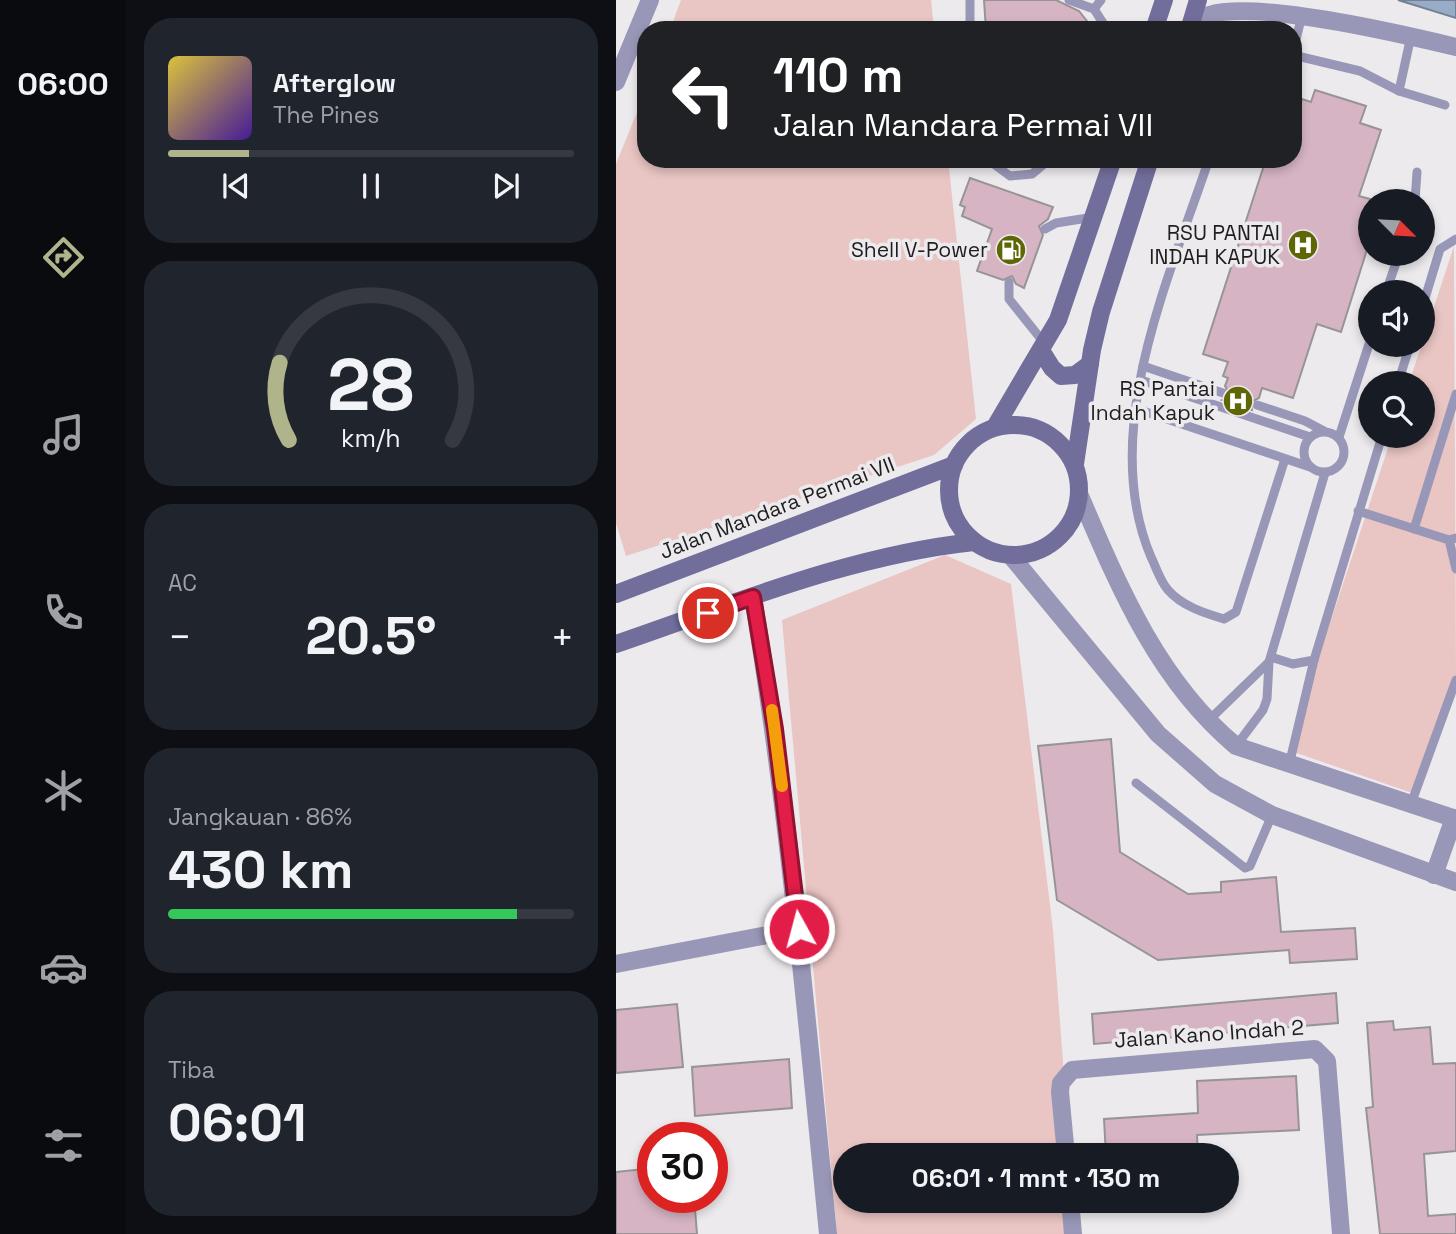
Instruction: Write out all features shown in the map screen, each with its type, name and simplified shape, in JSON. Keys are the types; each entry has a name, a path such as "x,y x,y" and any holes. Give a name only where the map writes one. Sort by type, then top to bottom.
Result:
{"main road":[{"path":"1157,21 1164,0"},
{"path":"1192,21 1198,0"},
{"path":"995,427 1044,349 1072,286 1110,168"},
{"path":"1075,464 1062,444 1042,430 1019,424 995,427 978,435 964,449 954,465 949,486 951,507 959,526 974,542 991,551 1011,556 1036,552 1057,540 1073,520 1080,496 1075,464 1090,364 1101,312 1147,168"},
{"path":"1044,349 1052,368 1061,376 1076,375 1090,364"},
{"name":"Jalan Mandara Permai VII","path":"616,594 954,465"},
{"path":"616,644 753,597 911,550 974,542"}],"street":[{"path":"641,21 650,0"},
{"path":"1264,0 1293,20"},
{"path":"1200,21 1209,15 1255,9 1293,20"},
{"path":"1302,21 1411,36 1456,47"},
{"path":"616,82 637,31"},
{"path":"1080,496 1116,581 1167,671 1207,722 1236,746 1455,818 1434,875"},
{"path":"1011,556 1158,734 1215,783 1272,816 1456,882"},
{"path":"753,597 775,729 799,929 828,1234"},
{"path":"616,964 799,929"},
{"name":"Jalan Kano Indah 2","path":"1065,1143 1061,1083 1072,1070 1083,1066 1308,1048 1321,1052 1327,1061 1341,1234"},
{"path":"1071,1213 1073,1234"}],"lane":[{"path":"970,0 970,21"},
{"path":"1069,0 1094,9 1102,21"},
{"path":"1094,9 1101,0"},
{"path":"1399,91 1411,36"},
{"path":"1302,57 1360,71 1399,91 1446,105"},
{"path":"999,168 1010,176 1032,174 1040,168"},
{"path":"1206,168 1151,332 1143,366 1130,472 1143,537 1167,590 1184,604 1224,619 1236,612 1285,459"},
{"path":"1416,189 1417,172"},
{"path":"1045,229 1056,223 1095,217"},
{"path":"1431,280 1440,249 1456,239"},
{"path":"1009,282 1009,299 1044,349"},
{"path":"1137,409 1325,473 1332,471 1343,460 1345,451 1339,437 1365,357"},
{"path":"1143,366 1223,393"},
{"path":"1141,380 1310,438"},
{"path":"1414,529 1456,394"},
{"path":"1256,405 1305,421 1339,437"},
{"path":"1310,467 1304,452 1310,438 1324,431"},
{"path":"1289,765 1314,660 1378,448"},
{"path":"1236,746 1267,699 1270,659 1325,473"},
{"path":"1358,511 1452,539 1456,569"},
{"path":"1270,659 1293,664 1314,660"},
{"path":"1207,722 1270,659"},
{"path":"1411,804 1456,680"},
{"path":"1136,783 1245,868 1250,866 1272,816"}],"shaded area":[{"path":"681,0 931,0 933,21 673,21"},
{"path":"637,112 637,168 949,168 976,419 934,455 626,556 616,523 616,164"},
{"path":"1454,246 1456,679 1418,795 1288,750 1388,448 1435,448 1435,371 1413,371 1418,357 1435,357 1435,304"},
{"path":"945,555 1011,584 1053,930 1069,1143 833,1143 833,1189 782,620"},
{"path":"835,1213 1074,1213 1075,1234 837,1234"}],"water":[{"path":"1398,0 1456,0 1456,18"}],"building":[{"path":"984,0 1056,0 1079,11 1087,21 985,21"},
{"path":"1315,90 1366,106 1360,123 1381,130 1361,189 1358,189 1358,266 1362,266 1341,332 1317,324 1293,398 1262,388 1259,398 1251,402 1252,410 1222,400 1230,395 1225,386 1228,378 1223,376 1228,362 1203,354 1263,168 1302,168 1302,99 1311,102"},
{"name":"Shell V-Power","path":"970,178 1053,207 1048,219 1039,226 1043,235 1024,288 1016,284 1012,276 1003,280 977,271 992,229 962,216 965,207 960,205"},
{"path":"1111,739 1120,852 1188,894 1221,892 1221,882 1276,877 1281,932 1355,928 1357,959 1290,963 1289,950 1158,960 1057,900 1038,746"},
{"path":"1336,993 1338,1023 1094,1044 1092,1014"},
{"path":"677,1004 683,1067 616,1073 616,1010"},
{"path":"1393,1021 1394,1030 1430,1027 1433,1064 1456,1063 1456,1151 1424,1154 1428,1216 1456,1214 1456,1234 1380,1234 1366,1108 1373,1107 1367,1023"},
{"path":"789,1059 792,1108 695,1116 692,1067"},
{"path":"1296,1076 1299,1130 1197,1135 1197,1143 1105,1143 1104,1119 1198,1113 1197,1081"},
{"path":"637,1170 637,1213 695,1213 697,1234 616,1234 616,1172"}],"slow traffic":[{"path":"772,710 782,786"}],"place":[{"name":"RSU PANTAI INDAH KAPUK","path":"1303,245"},
{"name":"Shell V-Power","path":"1011,250"},
{"name":"RS Pantai Indah Kapuk","path":"1238,401"}],"route":[{"path":"708,613 753,597 775,729 799,929"}]}
